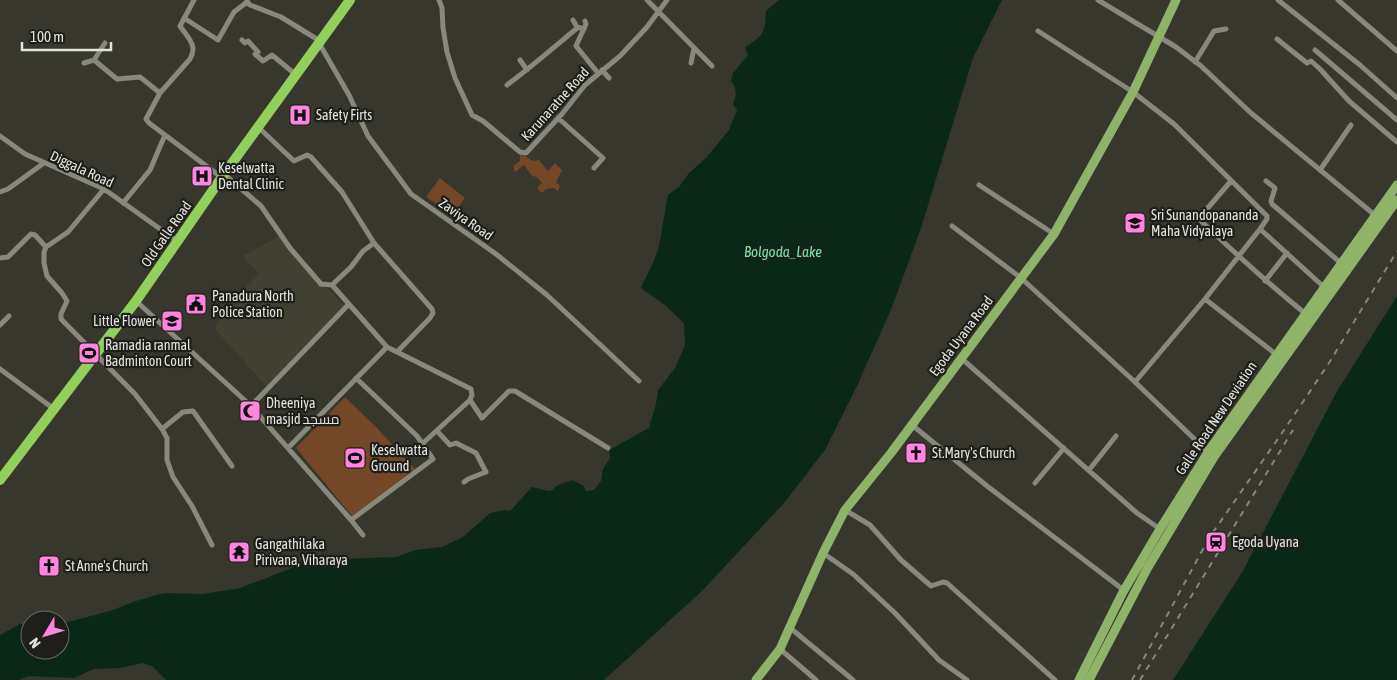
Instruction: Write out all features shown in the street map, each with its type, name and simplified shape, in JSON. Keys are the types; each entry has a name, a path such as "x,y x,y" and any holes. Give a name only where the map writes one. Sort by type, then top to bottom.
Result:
{"highway":[{"name":"Old Galle Road","path":"0,480 136,301 295,74 350,0"}],"main road":[{"name":"Egoda Uyana Road","path":"756,680 780,649 823,553 845,510 1054,234 1133,92 1176,0"},
{"name":"Galle Road New Deviation","path":"1079,680 1123,592 1160,529 1277,355 1397,186"},
{"name":"Galle Road New Deviation","path":"1090,680 1147,569 1211,455 1397,200"}],"street":[{"path":"194,0 180,26 194,47 194,54 160,93 146,119 261,206 290,248 321,284 332,285 387,347 471,389 472,395 470,400 422,444"},
{"name":"Karunaratne Road","path":"439,0 442,8 447,52 455,78 472,115 483,121 520,152 526,153 585,85 620,56 647,27 667,0"},
{"path":"647,0 712,66"},
{"path":"1098,0 1158,36 1195,62 1251,113 1376,216"},
{"path":"1278,0 1360,65 1397,98"},
{"path":"1338,0 1397,51"},
{"path":"184,18 218,40 234,12 247,1 281,17 320,42"},
{"path":"573,20 577,27 584,29"},
{"path":"586,20 576,46 609,78"},
{"path":"507,85 528,70 576,30 577,27"},
{"path":"1195,62 1214,31 1226,29"},
{"path":"1038,31 1133,92 1183,132 1267,216 1260,229 1205,299 1135,382"},
{"path":"1277,39 1306,63 1311,61 1349,100 1397,142"},
{"path":"242,40 245,43 248,41 256,48 258,52 256,54 263,61 272,55 295,74"},
{"name":"Zaviya Road","path":"320,42 349,95 368,136 411,194 496,254 546,294 639,381"},
{"path":"84,63 94,60 105,43"},
{"path":"691,63 694,48"},
{"path":"1316,50 1397,120"},
{"path":"94,60 117,79 140,78 160,93"},
{"path":"520,60 528,70"},
{"path":"558,118 603,158 594,168"},
{"path":"1320,170 1351,125"},
{"path":"258,127 294,161 307,154 311,157 342,192 374,243 432,309 433,313 397,352"},
{"path":"123,203 150,170 165,135"},
{"name":"Diggala Road","path":"0,136 25,154 104,189 177,241"},
{"path":"0,192 8,189 44,163"},
{"path":"1231,181 1200,217 1201,221 1265,281 1306,314"},
{"path":"1266,181 1275,188 1272,204 1342,264"},
{"path":"979,185 1054,234"},
{"path":"104,189 68,232 46,247 44,257 47,276 67,301 61,314 61,320 135,394 162,429 167,438 167,460 173,477 192,506 212,545"},
{"path":"952,226 1021,278 1135,382 1211,455"},
{"path":"1260,229 1325,288"},
{"path":"0,258 8,257 31,234 35,235 46,247"},
{"path":"332,285 351,267 363,251 374,243"},
{"path":"1265,281 1287,253"},
{"path":"1205,299 1277,355"},
{"path":"136,301 251,406 363,535"},
{"path":"251,406 349,304"},
{"path":"0,325 9,316"},
{"path":"288,448 387,347"},
{"path":"961,358 1137,513 1160,529"},
{"path":"0,369 54,409"},
{"path":"351,520 433,460 417,436 356,378"},
{"path":"470,400 482,418 509,391 515,391 608,448"},
{"path":"162,429 183,412 193,411 232,466"},
{"path":"912,424 987,486 1121,588 1123,592"},
{"path":"437,431 450,445 456,444 476,453 486,472 464,482"},
{"path":"1089,470 1116,436"},
{"path":"1035,483 1064,448"},
{"path":"845,510 870,525 901,560 931,586 943,582 947,584 1055,680"},
{"path":"823,553 853,574 895,613 939,660 968,680"},
{"path":"789,627 853,680"},
{"path":"780,649 816,680"}],"shaded area":[{"path":"520,155 533,161 539,160 548,171 555,163 562,170 556,182 560,186 558,191 554,188 546,189 542,193 537,188 542,183 537,177 532,176 524,165 515,172 513,166 520,161"},
{"path":"440,178 465,198 453,215 426,197"},
{"path":"280,236 320,285 330,290 344,306 266,386 214,328 230,304 259,274 243,256"},
{"name":"Keselwatta Ground","path":"345,397 415,469 352,516 296,448"}],"water":[{"name":"Bolgoda_Lake","path":"779,0 1002,0 973,58 921,228 892,307 857,386 825,450 784,503 702,591 604,680 166,680 152,666 142,663 121,668 94,669 74,678 29,676 19,680 0,680 0,635 20,624 20,660 70,660 70,621 110,611 164,593 203,594 240,588 313,560 396,557 416,550 442,547 463,537 490,513 510,511 532,487 549,491 572,480 584,486 586,491 594,490 601,481 603,469 610,458 609,450 649,428 658,390 675,368 685,345 684,323 665,305 641,288 659,246 668,195 679,187 689,173 706,158 729,130 737,110 733,104 736,92 731,81 733,73 748,55 745,47 762,33 766,11"},
{"path":"1397,296 1397,680 1173,680 1243,571 1336,393"}],"railway":[{"path":"1132,680 1209,538 1329,363 1397,251"},
{"path":"1140,680 1293,430"}],"place":[{"name":"Safety Firts","path":"300,115"},
{"name":"Keselwatta Dental Clinic","path":"202,176"},
{"name":"Sri Sunandopananda Maha Vidyalaya","path":"1135,223"},
{"name":"Panadura North Police Station","path":"196,304"},
{"name":"Little Flower","path":"172,321"},
{"name":"Ramadia ranmal Badminton Court","path":"89,353"},
{"name":"Dheeniya masjid مسجد","path":"250,411"},
{"name":"St.Mary's Church","path":"916,453"},
{"name":"Keselwatta Ground","path":"355,458"},
{"name":"Egoda Uyana","path":"1216,542"},
{"name":"Gangathilaka Pirivana, Viharaya","path":"239,552"},
{"name":"St Anne's Church","path":"49,566"}]}
